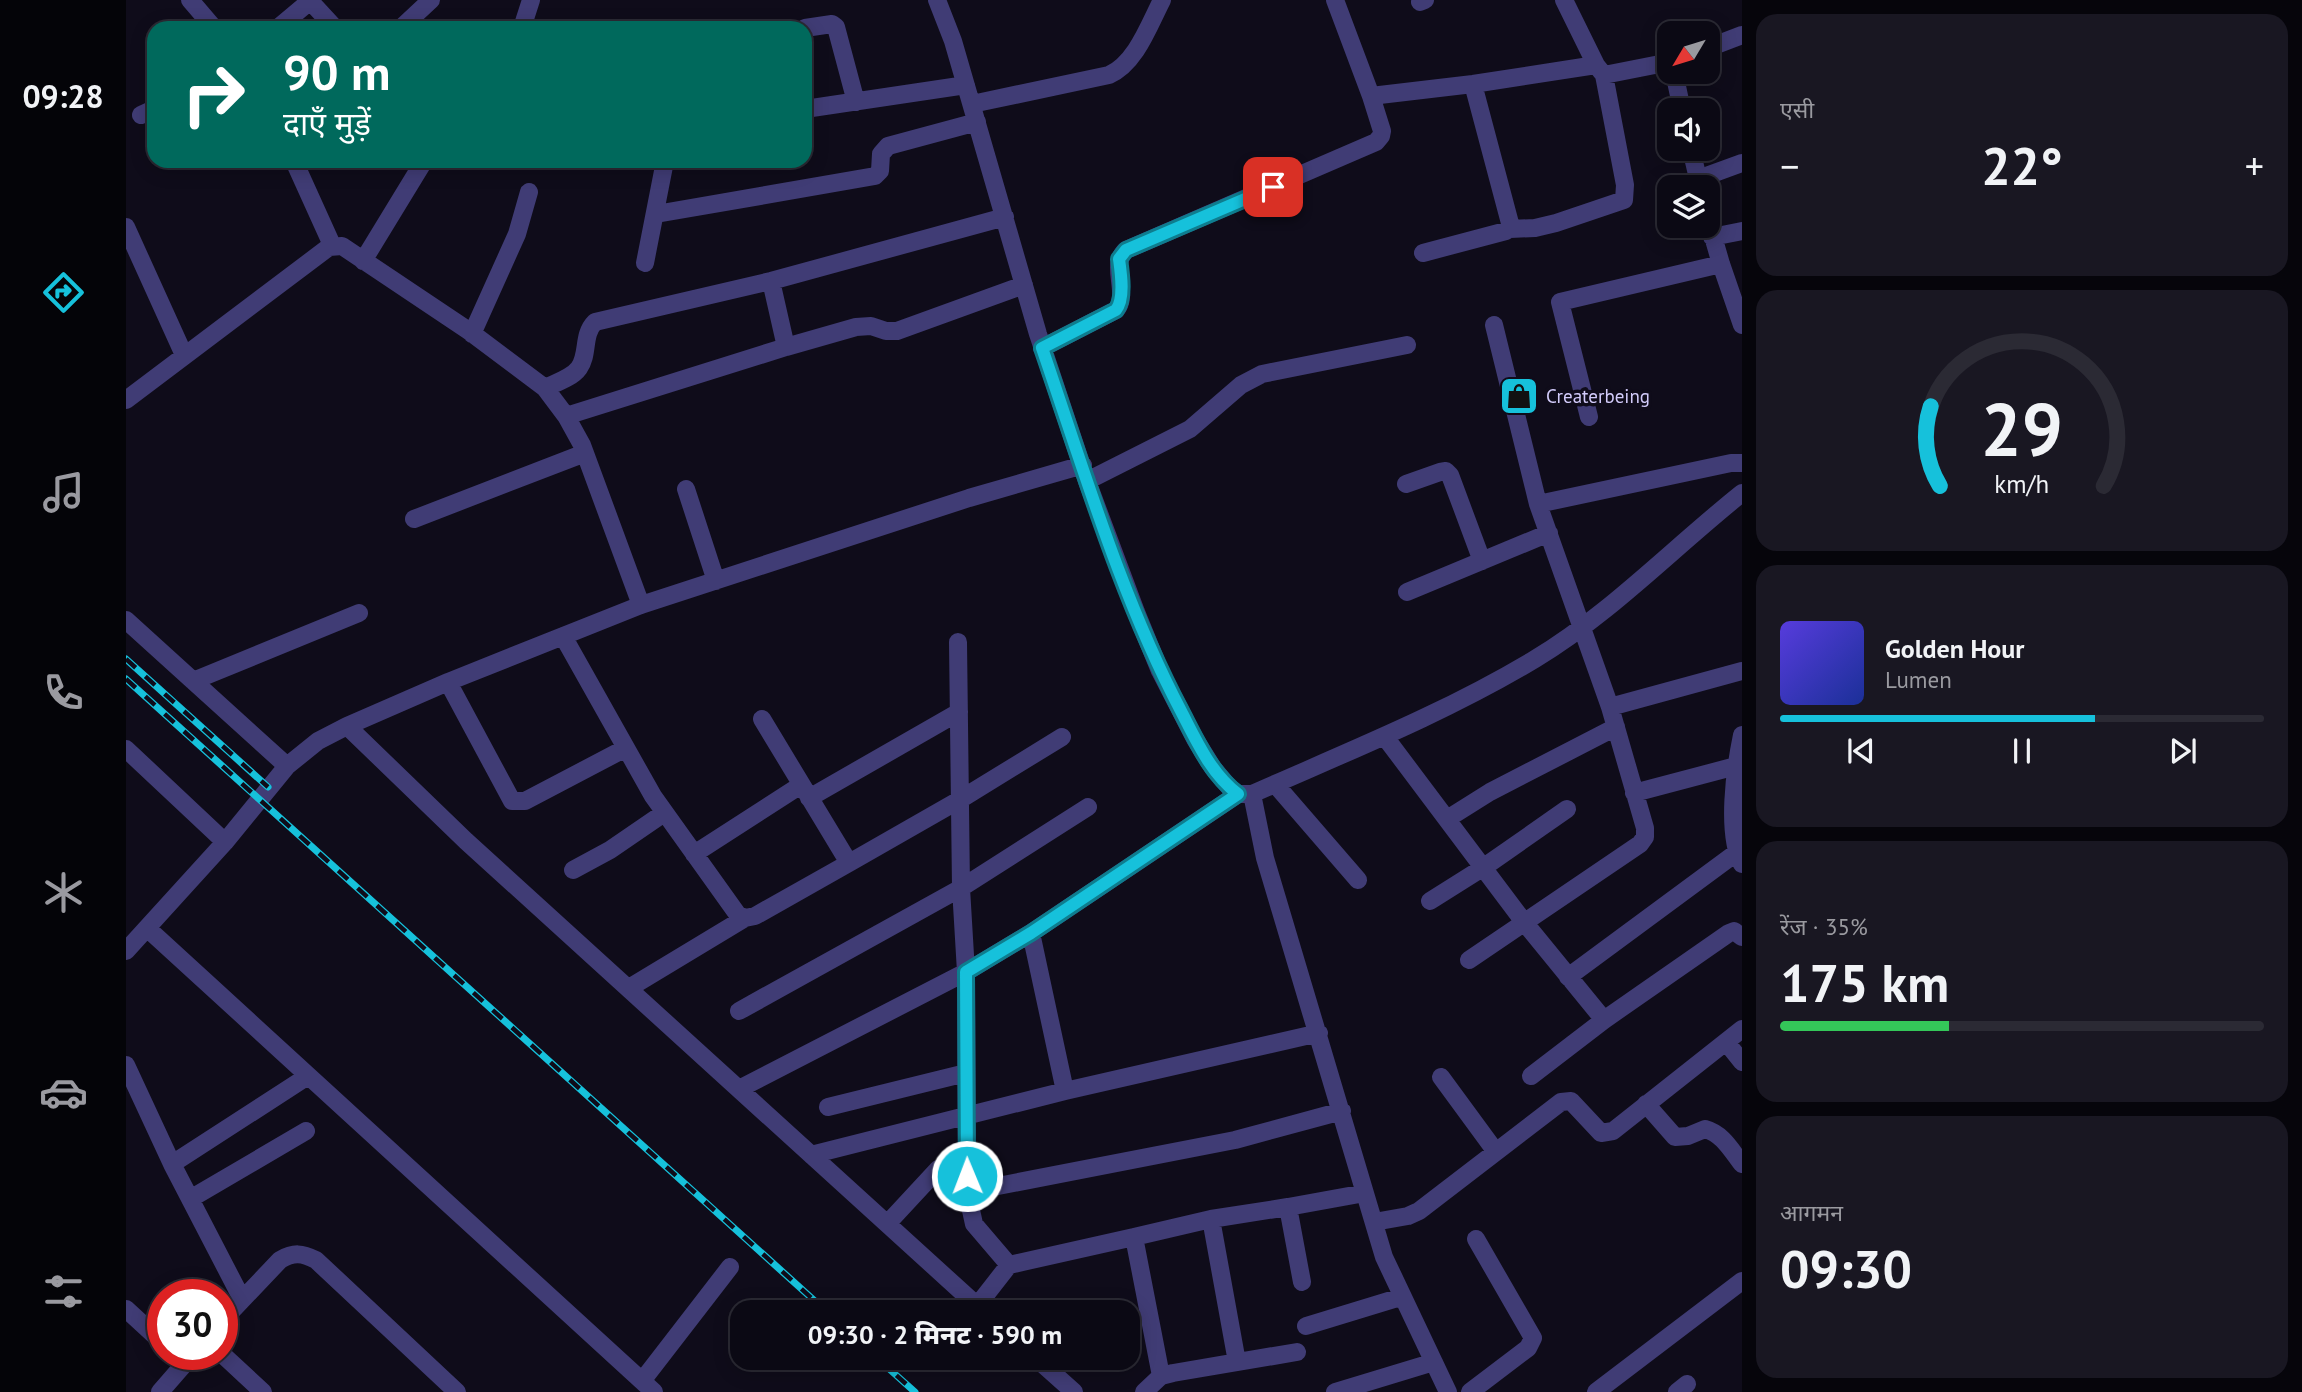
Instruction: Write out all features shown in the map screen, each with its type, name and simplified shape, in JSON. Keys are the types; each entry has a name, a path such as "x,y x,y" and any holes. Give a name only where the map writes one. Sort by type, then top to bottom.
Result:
{"street":[{"path":"190,0 208,21"},
{"path":"408,21 431,0"},
{"path":"525,21 530,0"},
{"path":"937,0 953,41 1042,348 1085,473 1160,671 1213,768 1229,787 1245,794 1319,1033 1384,1257 1448,1392"},
{"path":"972,104 1118,71 1129,59 1162,0"},
{"path":"1042,348 1120,306 1119,259 1126,250 1376,142 1382,131 1335,0"},
{"path":"1423,253 1510,229 1535,228 1556,223 1624,200 1625,185 1600,70 1564,0"},
{"path":"286,21 309,1 328,21"},
{"path":"812,27 832,24 836,27 856,102"},
{"path":"1720,43 1742,35"},
{"path":"1371,96 1657,63"},
{"path":"1473,84 1510,229"},
{"path":"812,108 966,85"},
{"path":"656,214 875,176 880,171 881,154 888,146 977,122"},
{"path":"1716,175 1742,163"},
{"path":"297,168 332,245"},
{"path":"363,261 420,168"},
{"path":"645,263 665,168"},
{"path":"472,334 517,234 529,192"},
{"path":"545,388 579,368 588,331 595,322 771,281 1004,217"},
{"path":"126,227 184,355"},
{"path":"1720,236 1742,231"},
{"path":"1713,238 1742,325"},
{"path":"126,400 332,245 342,246 472,334 545,388 566,416 585,453 640,606"},
{"path":"1588,417 1559,302 1721,264"},
{"path":"771,281 786,347"},
{"path":"566,416 856,327 871,326 897,331 1024,285"},
{"path":"1469,960 1640,844 1645,837 1645,828 1610,707 1538,504 1494,325"},
{"path":"126,951 225,842 287,766 318,741 347,726 447,682 640,606 969,498 1085,473 1190,429 1241,386 1262,374 1407,345"},
{"path":"414,519 585,453"},
{"path":"1538,504 1731,463 1742,463"},
{"path":"1406,484 1440,472 1446,471 1450,475 1482,561"},
{"path":"686,489 716,581"},
{"path":"739,1089 966,972 1245,794 1385,737 1534,660 1583,627 1742,494"},
{"path":"1407,592 1549,533"},
{"path":"193,681 359,613"},
{"path":"126,620 287,766"},
{"path":"563,636 664,813 738,915 745,918"},
{"path":"958,642 961,888 966,972 967,1192 974,1224 1009,1265"},
{"path":"1610,707 1742,671"},
{"path":"447,682 512,801 525,801 626,748"},
{"path":"694,854 805,791 959,712"},
{"path":"762,719 849,863"},
{"path":"347,726 466,841 971,1300"},
{"path":"1447,819 1490,792 1616,727"},
{"path":"1568,977 1739,858 1734,838 1736,766 1742,735"},
{"path":"629,988 745,918 755,916 961,799 1062,737"},
{"path":"1385,737 1524,922 1604,1020"},
{"path":"126,749 225,842"},
{"path":"1634,793 1736,766"},
{"path":"1275,784 1358,880"},
{"path":"739,1011 961,888 1088,807"},
{"path":"1430,901 1567,809"},
{"path":"573,870 610,850 664,813"},
{"path":"148,929 648,1386 730,1267"},
{"path":"1531,1076 1604,1020 1729,933 1734,931 1742,937"},
{"path":"1031,933 1065,1091"},
{"path":"1374,1223 1419,1211 1566,1100 1574,1104 1596,1130 1607,1134 1742,1029"},
{"path":"811,1155 1065,1091 1319,1033"},
{"path":"1726,1042 1742,1062"},
{"path":"126,1065 172,1164 242,1299"},
{"path":"828,1107 965,1073"},
{"path":"172,1164 308,1076"},
{"path":"1441,1077 1496,1152"},
{"path":"1646,1104 1675,1137 1688,1136 1704,1129 1714,1132 1742,1164"},
{"path":"967,1192 1235,1140 1342,1111"},
{"path":"190,1199 306,1131"},
{"path":"887,1224 938,1169 967,1159"},
{"path":"987,1300 1009,1265 1211,1219 1365,1193"},
{"path":"1288,1208 1301,1282"},
{"path":"1211,1219 1237,1362"},
{"path":"1134,1237 1161,1376"},
{"path":"1470,1392 1528,1348 1533,1338 1476,1239"},
{"path":"238,1303 280,1260 291,1254 302,1253 316,1260 457,1392"},
{"path":"1599,1391 1742,1281"},
{"path":"1306,1326 1401,1297"},
{"path":"126,1309 147,1328"},
{"path":"1144,1392 1161,1376 1297,1352"},
{"path":"1335,1392 1434,1362"},
{"path":"238,1369 263,1392"},
{"path":"160,1392 176,1370"},
{"path":"1049,1370 1074,1392"}],"railway":[{"path":"126,659 268,787"},
{"path":"126,679 814,1300"},
{"path":"890,1370 915,1392"}],"place":[{"name":"Createrbeing","path":"1519,396"}],"route":[{"path":"967,1176 966,972 1031,933 1238,794 1213,768 1160,671 1087,481 1042,348 1108,315 1120,306 1119,259 1126,250 1273,187"}]}
